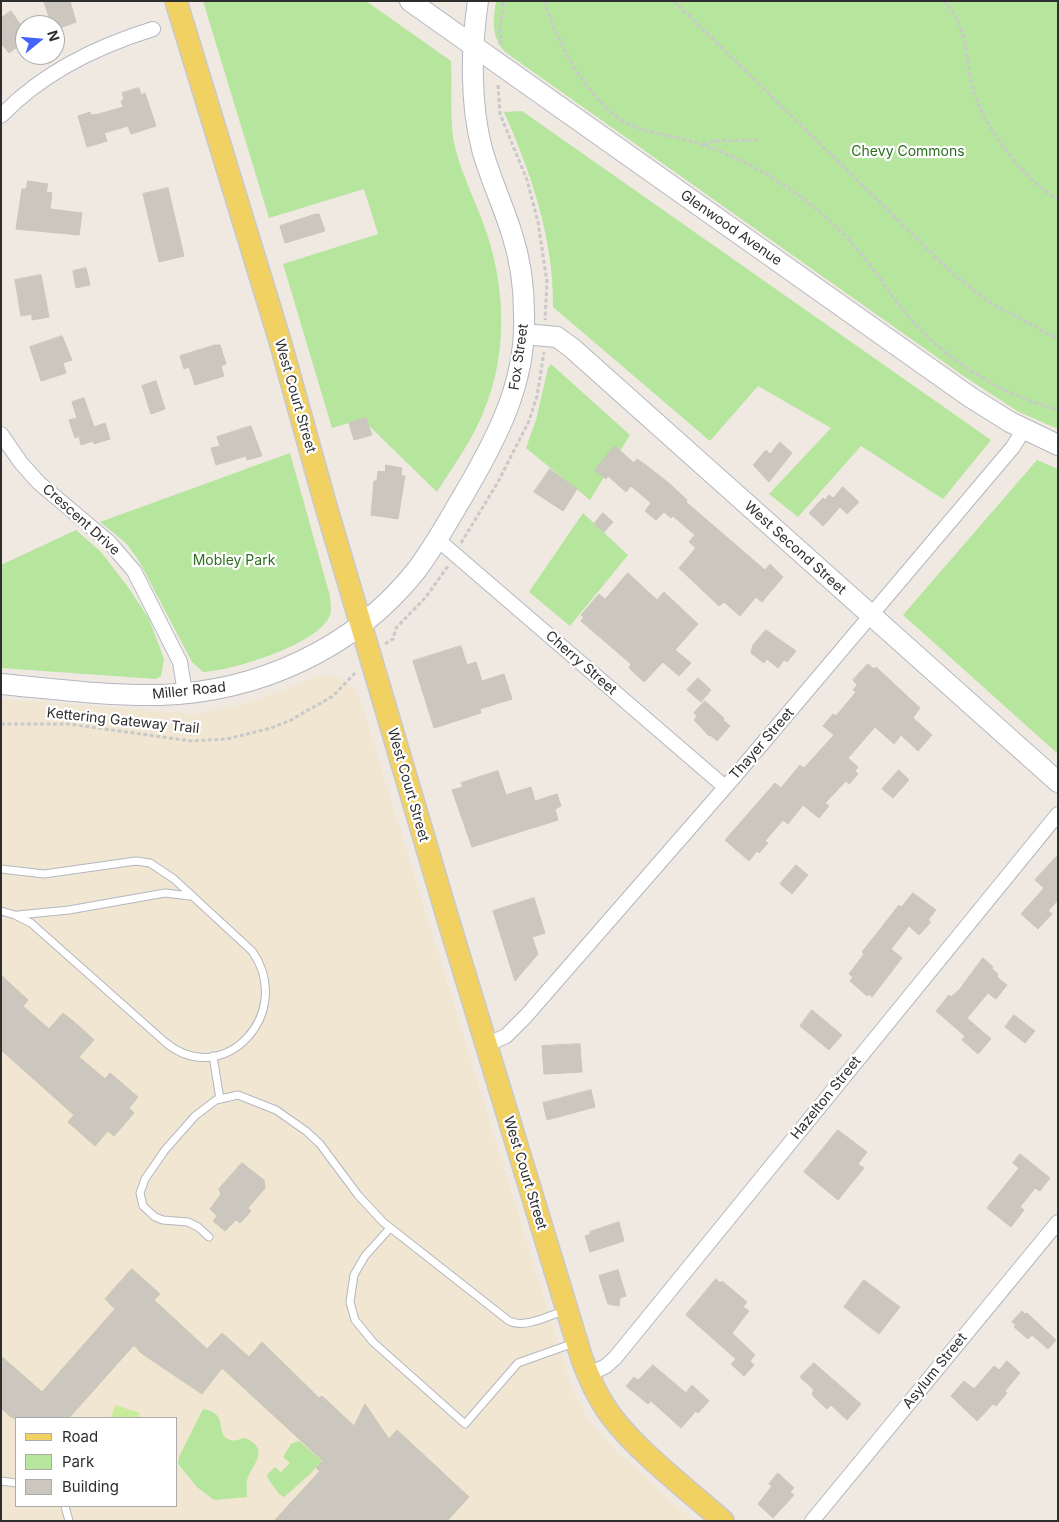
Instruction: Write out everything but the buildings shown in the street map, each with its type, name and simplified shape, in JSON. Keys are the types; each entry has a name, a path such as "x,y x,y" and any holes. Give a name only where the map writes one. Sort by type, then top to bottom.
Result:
{"main road":[{"name":"West Court Street","path":"176,1 282,350 486,1045 588,1375 605,1407 623,1430 723,1521"}],"street":[{"name":"Glenwood Avenue","path":"410,1 970,398 1024,430 1058,445"},
{"name":"Fox Street","path":"361,624 407,581 436,540 503,422 516,384 524,334 523,293 517,252 484,157 477,126 474,93 478,1"},
{"path":"1,116 32,88 58,71 107,46 154,29"},
{"name":"West Second Street","path":"524,334 552,336 564,341 1058,782"},
{"name":"Thayer Street","path":"486,1045 502,1039 515,1028 871,616 1013,447 1024,430"},
{"name":"Crescent Drive","path":"1,434 30,473 61,503 109,542 134,571 180,662 185,693"},
{"name":"Cherry Street","path":"436,540 725,787"},
{"name":"Miller Road","path":"1,684 115,694 185,693 234,686 274,673 324,650 361,624"},
{"name":"Hazelton Street","path":"588,1375 606,1366 615,1358 1058,814"},
{"name":"Asylum Street","path":"812,1521 1058,1222"}],"lane":[{"path":"1,869 44,874 136,861 144,862 164,871 252,951 263,969 267,988 264,1008 252,1032 237,1047 214,1056 188,1054 169,1046 41,932 15,915"},
{"path":"1,912 15,915 54,912 165,893 183,894 196,900"},
{"path":"214,1056 220,1099"},
{"path":"209,1237 198,1227 188,1222 164,1220 155,1217 143,1206 140,1193 145,1180 172,1140 201,1111 220,1099 234,1095 243,1096 276,1110 298,1124 316,1140 358,1195 390,1228 513,1323 524,1324 567,1310"},
{"path":"390,1228 365,1256 354,1275 350,1302 355,1320 373,1342 465,1424 518,1363 577,1342"},
{"path":"1,1482 15,1483"},
{"path":"65,1507 69,1521"}],"path":[{"path":"498,45 502,39 499,32 504,1"},
{"path":"544,1 567,55 585,82 607,109 632,125 703,145 756,168 792,191 818,211 860,252 916,324 948,354 1004,390 1058,410"},
{"path":"674,1 952,273 989,302 1058,339"},
{"path":"943,1 956,18 963,33 973,88 985,119 1029,176 1041,188 1058,199"},
{"path":"498,102 501,119 520,162 536,214 547,282 546,314"},
{"path":"703,145 713,141 760,140"},
{"path":"460,543 498,482 529,421 537,396 544,356"},
{"path":"390,640 393,639 396,628 426,597 448,565"},
{"name":"Kettering Gateway Trail","path":"1,724 69,724 178,740 220,740 271,728 291,720 333,696 347,681"}],"shaded area":[{"path":"319,676 334,676 345,681 354,689 360,699 572,1389 588,1418 607,1442 693,1521 1,1521 1,699 197,714 251,702"}],"green space":[{"path":"203,1 366,1 451,61 453,137 464,175 484,225 494,259 501,303 501,325 500,348 496,370 491,392 483,413 468,443 437,492 362,419 332,428 283,264 378,234 364,189 269,218"},
{"name":"Chevy Commons","path":"496,1 1058,1 1058,429 1019,412 965,377 505,52 495,34 494,15"},
{"path":"522,111 991,440 943,499 861,446 798,517 769,494 831,428 758,386 710,441 553,307 550,256 539,207 532,183 504,112"},
{"path":"551,364 630,435 590,500 526,448 536,420 548,368"},
{"name":"Mobley Park","path":"290,453 330,596 330,615 323,626 293,646 233,667 203,672 192,662 139,561 126,543 100,522"},
{"path":"1037,460 1058,469 1058,754 903,615"},
{"path":"583,513 628,555 570,626 529,592"},
{"path":"76,530 101,552 128,587 149,619 164,659 161,676 156,679 1,668 1,565"},
{"path":"115,1405 140,1413 138,1417 111,1417"},
{"path":"203,1409 211,1411 216,1415 225,1437 230,1440 246,1438 257,1448 258,1458 247,1480 247,1497 214,1500 197,1487 178,1464 179,1457"},
{"path":"299,1441 322,1461 284,1497 279,1494 267,1475 275,1467 281,1472 290,1463 283,1457 291,1444"}]}
